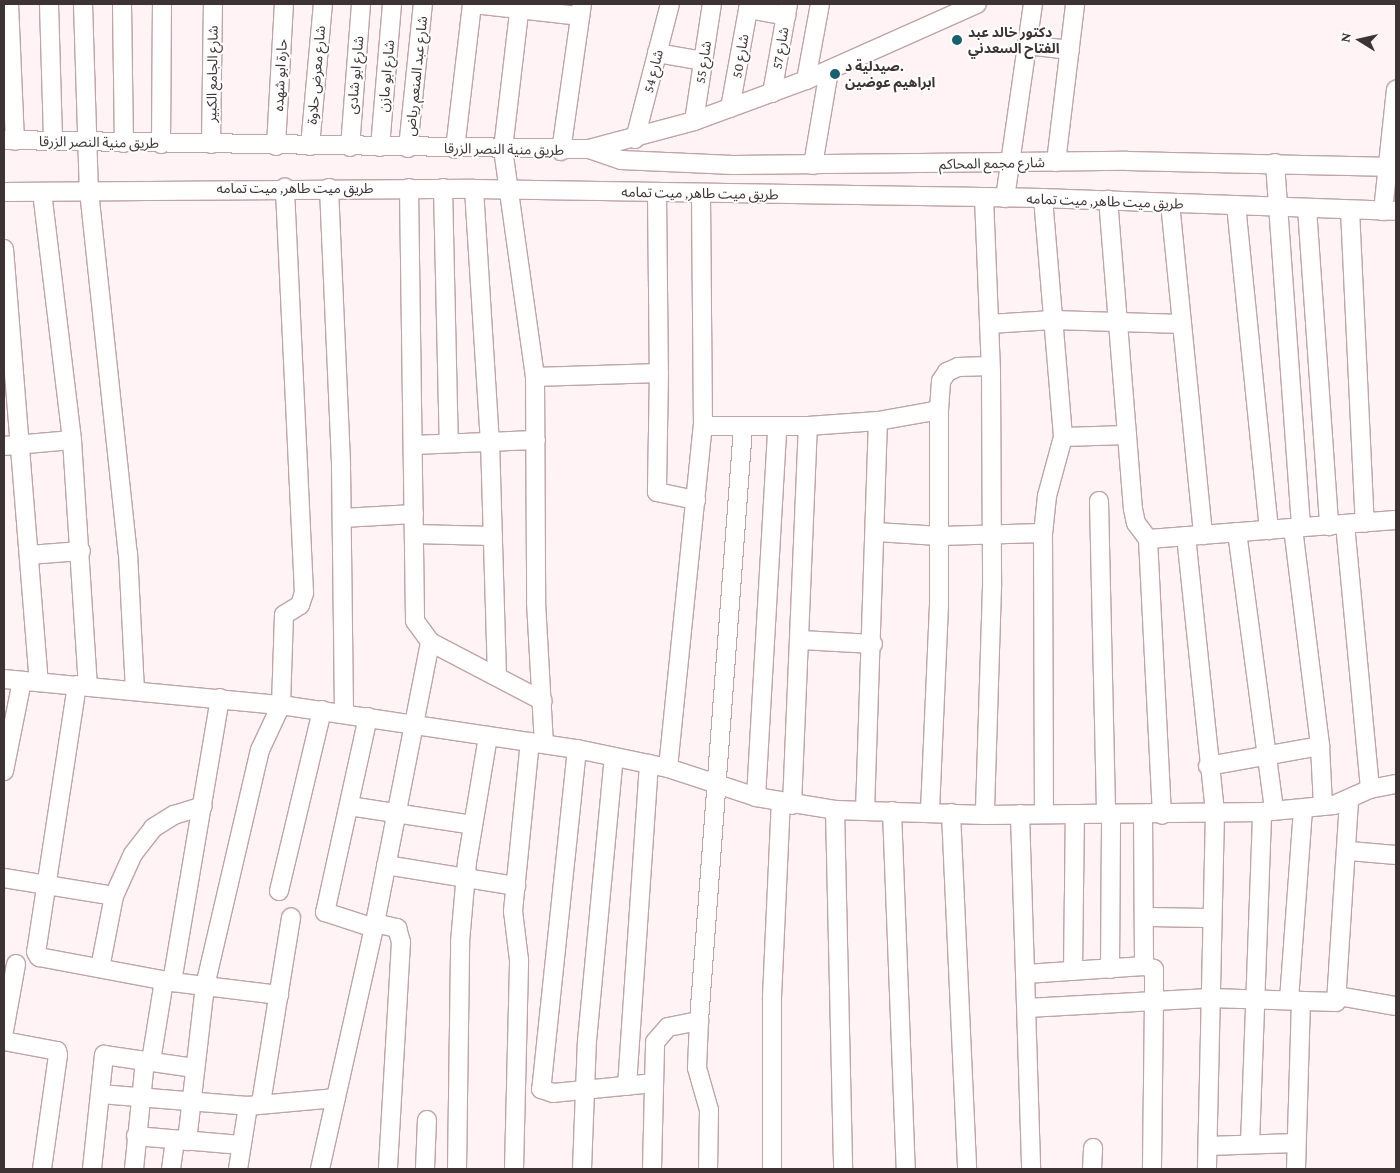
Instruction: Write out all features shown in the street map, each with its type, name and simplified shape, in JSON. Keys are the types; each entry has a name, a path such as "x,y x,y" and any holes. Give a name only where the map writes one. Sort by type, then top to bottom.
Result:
{"street":[{"path":"9,4 9,140"},
{"path":"49,4 53,141"},
{"path":"83,4 86,147 128,553 135,690"},
{"path":"122,4 124,143"},
{"path":"161,144 162,4"},
{"name":"شارع الجامع الكبير","path":"211,144 213,4"},
{"name":"حارة ابو شهده","path":"276,146 284,4"},
{"name":"شارع معرض حلاوة","path":"310,146 323,4"},
{"name":"شارع ابو شادى","path":"350,147 361,4"},
{"name":"شارع ابو مازن","path":"380,147 392,4"},
{"name":"شارع عبد المنعم رياض","path":"408,148 423,4"},
{"path":"455,149 473,4 581,10 561,150"},
{"name":"شارع 54","path":"635,139 670,4"},
{"name":"شارع 55","path":"694,121 712,4"},
{"path":"806,80 820,4"},
{"path":"1005,198 1033,4"},
{"path":"1056,162 1075,4"},
{"path":"514,1169 519,960 514,938 516,886 543,701 536,602 535,377 503,149 520,6"},
{"path":"748,6 787,10"},
{"name":"شارع 50","path":"730,108 748,6"},
{"name":"طريق منية النصر الزرقا","path":"9,140 53,141 86,147 124,143 455,149 589,149 635,139 694,121 772,93 829,70 967,6"},
{"name":"شارع 57","path":"772,93 787,10"},
{"path":"1027,45 1070,50"},
{"path":"657,54 704,61"},
{"path":"813,165 829,70"},
{"path":"1389,211 1396,90"},
{"name":"شارع مجمع المحاكم","path":"589,149 621,160 813,165 1056,162 1275,163 1392,167"},
{"path":"1275,163 1275,207 1297,528 1320,746 1323,806"},
{"name":"طريق ميت طاهر, ميت تمامه","path":"4,192 42,192 89,186 443,188 701,194 1043,198 1389,211"},
{"path":"171,1169 181,1140 191,1100 205,986 260,750 281,705 284,615 300,606 304,593 285,188"},
{"path":"329,188 342,518 344,714"},
{"path":"409,188 415,621 430,642 543,701"},
{"path":"443,188 449,443"},
{"path":"474,189 490,441 497,676"},
{"path":"42,192 72,440 81,551 83,685 36,952 39,957 168,982 278,995"},
{"path":"657,193 659,373 657,492 696,500"},
{"path":"668,768 680,628 703,426 701,194"},
{"path":"984,197 990,366 992,536 985,815"},
{"path":"1043,198 1063,437 1046,496 1043,533 1044,814"},
{"path":"1108,200 1133,509 1136,522 1148,539 1162,815"},
{"path":"1170,203 1182,324 1208,766 1215,813 1211,918 1207,1169"},
{"path":"1236,205 1269,530"},
{"path":"1307,208 1337,525 1370,789"},
{"path":"1350,210 1365,523"},
{"path":"4,249 12,446 29,555 31,681 4,771"},
{"path":"989,324 1053,320 1182,324"},
{"path":"930,811 938,536 940,381 947,372 958,367 990,366"},
{"path":"535,377 659,373"},
{"path":"703,426 743,428 808,426 878,421 939,410"},
{"path":"865,811 873,644 878,421"},
{"path":"772,1169 772,997 786,803 801,640 808,426"},
{"path":"708,1169 708,1110 697,1068 699,1021 718,786 743,428"},
{"path":"756,797 777,428"},
{"path":"1063,437 1127,435"},
{"path":"12,446 72,440"},
{"path":"413,445 536,440"},
{"path":"1099,500 1109,814 1110,968"},
{"path":"342,518 414,514"},
{"path":"1148,539 1396,520"},
{"path":"876,532 938,536 992,536 1043,533"},
{"path":"1237,532 1267,758 1268,812 1253,998 1250,1144"},
{"path":"414,534 493,536"},
{"path":"29,555 81,551"},
{"path":"801,640 873,644"},
{"path":"320,1169 374,926 430,642"},
{"path":"4,679 220,698 322,710 578,749 668,768 756,797 835,810 930,811 985,815 1162,815 1268,812 1303,810 1323,806 1349,799 1370,789 1396,784"},
{"path":"134,1169 139,1096 168,982 203,806 220,698"},
{"path":"279,890 322,710"},
{"path":"368,717 324,912 374,926 397,928 400,934 388,1169"},
{"path":"457,1169 460,942 465,880 488,736"},
{"path":"1208,766 1267,758 1320,746"},
{"path":"578,749 541,1084 546,1093 585,1091 653,1083"},
{"path":"582,1169 585,1091 614,757"},
{"path":"627,1086 649,764"},
{"path":"1027,1008 1210,998 1336,1002 1338,996 1348,850 1349,799"},
{"path":"100,968 114,896 133,854 153,828 174,815 203,806"},
{"path":"349,806 473,825"},
{"path":"835,810 843,1169"},
{"path":"1296,1169 1295,1000 1303,810"},
{"path":"892,811 906,1169"},
{"path":"951,813 967,1169"},
{"path":"1020,814 1032,1169"},
{"path":"1073,971 1076,814"},
{"path":"1142,815 1145,917 1144,966"},
{"path":"1348,850 1396,855"},
{"path":"386,865 465,880 516,886"},
{"path":"4,878 114,896"},
{"path":"1145,917 1211,918"},
{"path":"238,1169 241,1145 254,1104 278,995 291,918"},
{"path":"4,1031 16,964"},
{"path":"1026,974 1144,966 1154,969 1152,1169"},
{"path":"1338,996 1396,1006"},
{"path":"652,1169 653,1083 658,1034 668,1027 699,1021"},
{"path":"4,1041 57,1051 42,1169"},
{"path":"92,1169 104,1055 194,1068"},
{"path":"100,1094 254,1104 336,1098"},
{"path":"425,1169 428,1120"},
{"path":"136,1136 241,1145"},
{"path":"1208,1146 1296,1143"},
{"path":"1092,1169 1093,1148"}],"place":[{"name":"دكتور خالد عبد الفتاح السعدني","path":"957,40"},
{"name":"صيدلية د. ابراهيم عوضين","path":"835,74"}]}
